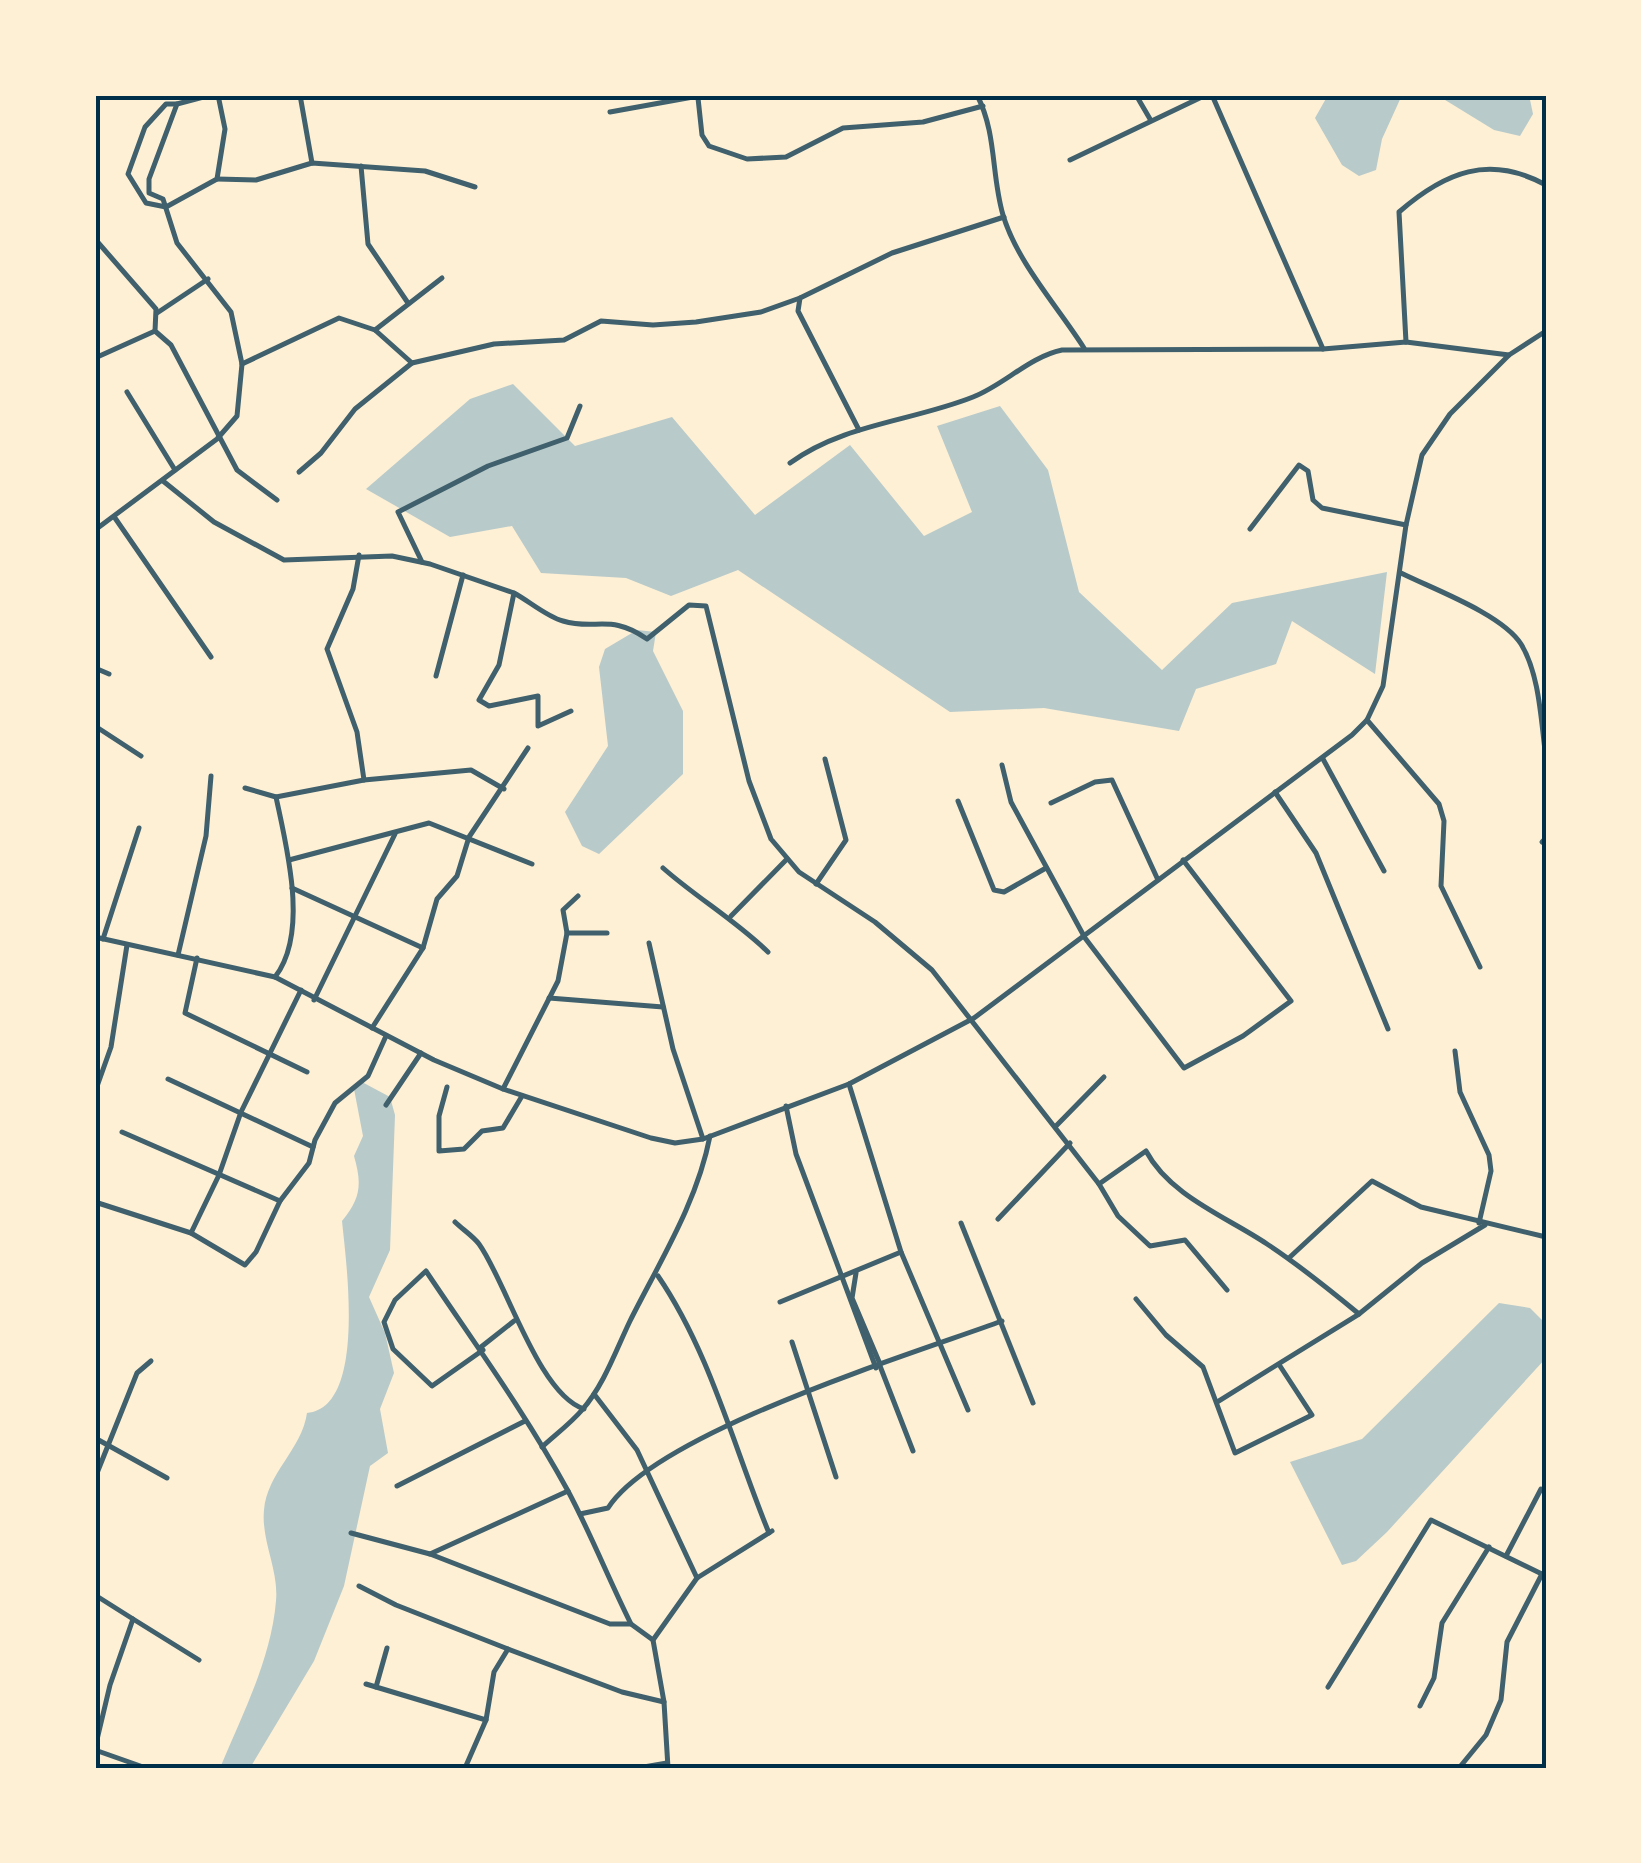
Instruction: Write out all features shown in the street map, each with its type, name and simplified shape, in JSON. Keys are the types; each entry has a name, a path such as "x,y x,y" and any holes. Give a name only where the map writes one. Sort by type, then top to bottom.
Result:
{"street":[{"path":"217,180 225,129 214,95 166,104 145,127 128,174 146,203 166,208 217,180 256,180 312,163 425,171 475,187"},
{"path":"300,95 312,163"},
{"path":"977,95 992,128 1004,217 1084,348"},
{"path":"1136,95 1150,119"},
{"path":"1070,160 1150,119 1210,95 1323,349"},
{"path":"610,112 701,97 702,134 709,146 748,159 786,157 843,128 924,122 983,106"},
{"path":"95,530 218,439 237,416 242,364 231,312 177,243 163,200 149,193 149,179 177,104"},
{"path":"361,166 368,244 408,302"},
{"path":"1406,342 1399,212 1472,168 1504,170 1546,185"},
{"path":"299,472 320,453 355,409 412,363 494,344 564,340 600,320 653,325 761,312 800,298 892,253 1004,217"},
{"path":"95,240 158,313"},
{"path":"375,330 442,278"},
{"path":"155,332 158,313 208,279"},
{"path":"800,298 798,311 859,430"},
{"path":"242,364 339,318 375,330 412,363"},
{"path":"95,937 275,977 420,1053 503,1089 651,1138 675,1142 707,1137 849,1084 974,1018 1323,759 1368,720 1383,686 1415,475 1432,436 1509,355 1546,330"},
{"path":"95,358 155,332"},
{"path":"155,332 171,344 237,470 278,500"},
{"path":"790,463 859,430 972,397 1049,353 1084,348 1323,349 1406,342 1509,355"},
{"path":"126,392 175,471"},
{"path":"422,562 398,512 488,466 567,438 580,406"},
{"path":"1250,530 1299,465 1308,472 1313,500 1322,508 1406,525"},
{"path":"163,480 214,522 284,560 360,555 422,562 514,592 563,622 606,621 632,628 647,639 690,606 706,606 749,781 771,839 816,884 875,922 932,970 1070,1143 1118,1216 1150,1246 1185,1240 1227,1290"},
{"path":"114,518 210,657"},
{"path":"360,555 353,589 328,649 357,732 364,780"},
{"path":"1401,573 1513,634 1526,654 1543,708 1546,758"},
{"path":"436,676 463,575"},
{"path":"514,592 499,665 479,700 489,706 538,696 538,726 571,711"},
{"path":"95,668 109,674"},
{"path":"1368,720 1439,804 1444,821 1441,886 1480,967"},
{"path":"95,726 142,756"},
{"path":"1542,731 1546,739"},
{"path":"372,1028 423,948 436,899 457,876 469,837 528,748"},
{"path":"816,884 846,840 824,759"},
{"path":"1323,759 1384,871"},
{"path":"1002,765 1011,802 1084,938 1184,1068 1290,1006 1291,1000 1183,860"},
{"path":"244,788 276,797 364,780 471,770 504,788"},
{"path":"178,955 206,836 211,776"},
{"path":"1051,804 1094,782 1112,780 1158,880"},
{"path":"1275,792 1316,853 1388,1029"},
{"path":"275,977 289,959 292,888 276,797"},
{"path":"958,801 994,890 1004,892 1046,868"},
{"path":"289,860 350,840 395,834 429,823 532,864"},
{"path":"103,939 138,828"},
{"path":"314,1000 395,834"},
{"path":"731,916 788,859"},
{"path":"662,868 691,893 731,916 768,952"},
{"path":"292,888 423,948"},
{"path":"503,1089 558,981 567,933 563,910 578,896"},
{"path":"567,933 607,933"},
{"path":"542,1447 594,1394 644,1292 658,1276 670,1240 703,1172 707,1137 662,1008 649,943"},
{"path":"95,1092 111,1048 127,945"},
{"path":"197,958 184,1013 306,1072"},
{"path":"191,1234 219,1175 241,1112 300,990"},
{"path":"550,998 662,1008"},
{"path":"95,1202 191,1234 246,1265 280,1201 309,1163 336,1103 368,1076 386,1036"},
{"path":"1216,1402 1360,1314 1422,1263 1482,1224 1491,1170 1460,1092 1455,1051"},
{"path":"386,1105 420,1053"},
{"path":"1056,1126 1104,1076"},
{"path":"168,1079 313,1147"},
{"path":"849,1084 902,1252 968,1410"},
{"path":"447,1088 439,1116 439,1151 464,1149 482,1131 503,1128 522,1096"},
{"path":"786,1106 796,1154 879,1366"},
{"path":"122,1132 280,1201"},
{"path":"998,1219 1070,1143"},
{"path":"1099,1184 1146,1151 1159,1170 1214,1213 1288,1258 1360,1314"},
{"path":"1288,1258 1372,1181 1421,1207 1546,1237"},
{"path":"455,1222 478,1244 514,1321 566,1403 584,1408"},
{"path":"961,1223 1033,1403"},
{"path":"780,1302 902,1252"},
{"path":"514,1321 482,1348 432,1386 393,1350 384,1322 395,1300 426,1270 482,1348 542,1447 580,1514 631,1624 653,1640 664,1702 668,1766 638,1768"},
{"path":"856,1271 852,1298 914,1452"},
{"path":"653,1640 698,1578 771,1532 674,1299 658,1276"},
{"path":"1136,1298 1166,1335 1203,1367 1235,1453 1312,1415 1280,1366"},
{"path":"580,1514 608,1508 618,1494 646,1473 728,1424 1002,1321"},
{"path":"792,1342 836,1477"},
{"path":"95,1478 137,1373 151,1361"},
{"path":"594,1394 638,1450 698,1578"},
{"path":"397,1486 525,1421"},
{"path":"95,1438 167,1478"},
{"path":"1506,1556 1541,1489"},
{"path":"430,1554 568,1492"},
{"path":"1328,1688 1431,1520 1544,1575 1506,1642 1501,1700 1486,1736 1459,1768"},
{"path":"351,1533 430,1554 610,1624 631,1624"},
{"path":"1420,1706 1434,1678 1442,1623 1489,1547"},
{"path":"358,1586 508,1649 622,1692 664,1702"},
{"path":"95,1594 199,1660"},
{"path":"132,1619 110,1685 95,1749 146,1768"},
{"path":"376,1687 387,1648"},
{"path":"465,1768 486,1720 494,1672 508,1649"},
{"path":"366,1684 486,1720"}],"shaded area":[{"path":"1328,95 1402,95 1382,139 1376,170 1359,176 1342,165 1315,118"},
{"path":"1437,95 1529,95 1533,114 1520,136 1494,130"},
{"path":"513,384 575,446 672,417 755,515 850,445 924,536 972,512 937,426 1000,406 1048,470 1079,592 1162,670 1232,603 1387,572 1375,674 1292,621 1276,664 1196,689 1179,731 1044,708 950,712 738,570 671,596 626,578 541,573 512,526 450,537 366,489 470,399"},
{"path":"637,630 656,632 653,651 683,711 683,774 599,854 582,846 565,812 608,746 599,667 605,649"},
{"path":"362,1082 390,1097 395,1115 390,1250 369,1297 385,1333 394,1373 380,1409 388,1453 370,1466 344,1586 314,1661 250,1768 220,1768 254,1687 273,1623 276,1589 265,1533 267,1497 299,1438 307,1413 326,1405 338,1387 345,1361 349,1298 342,1221 358,1190 354,1156 363,1136 354,1089"},
{"path":"1499,1303 1530,1308 1546,1324 1546,1358 1387,1532 1356,1561 1342,1565 1290,1462 1362,1439"}]}
